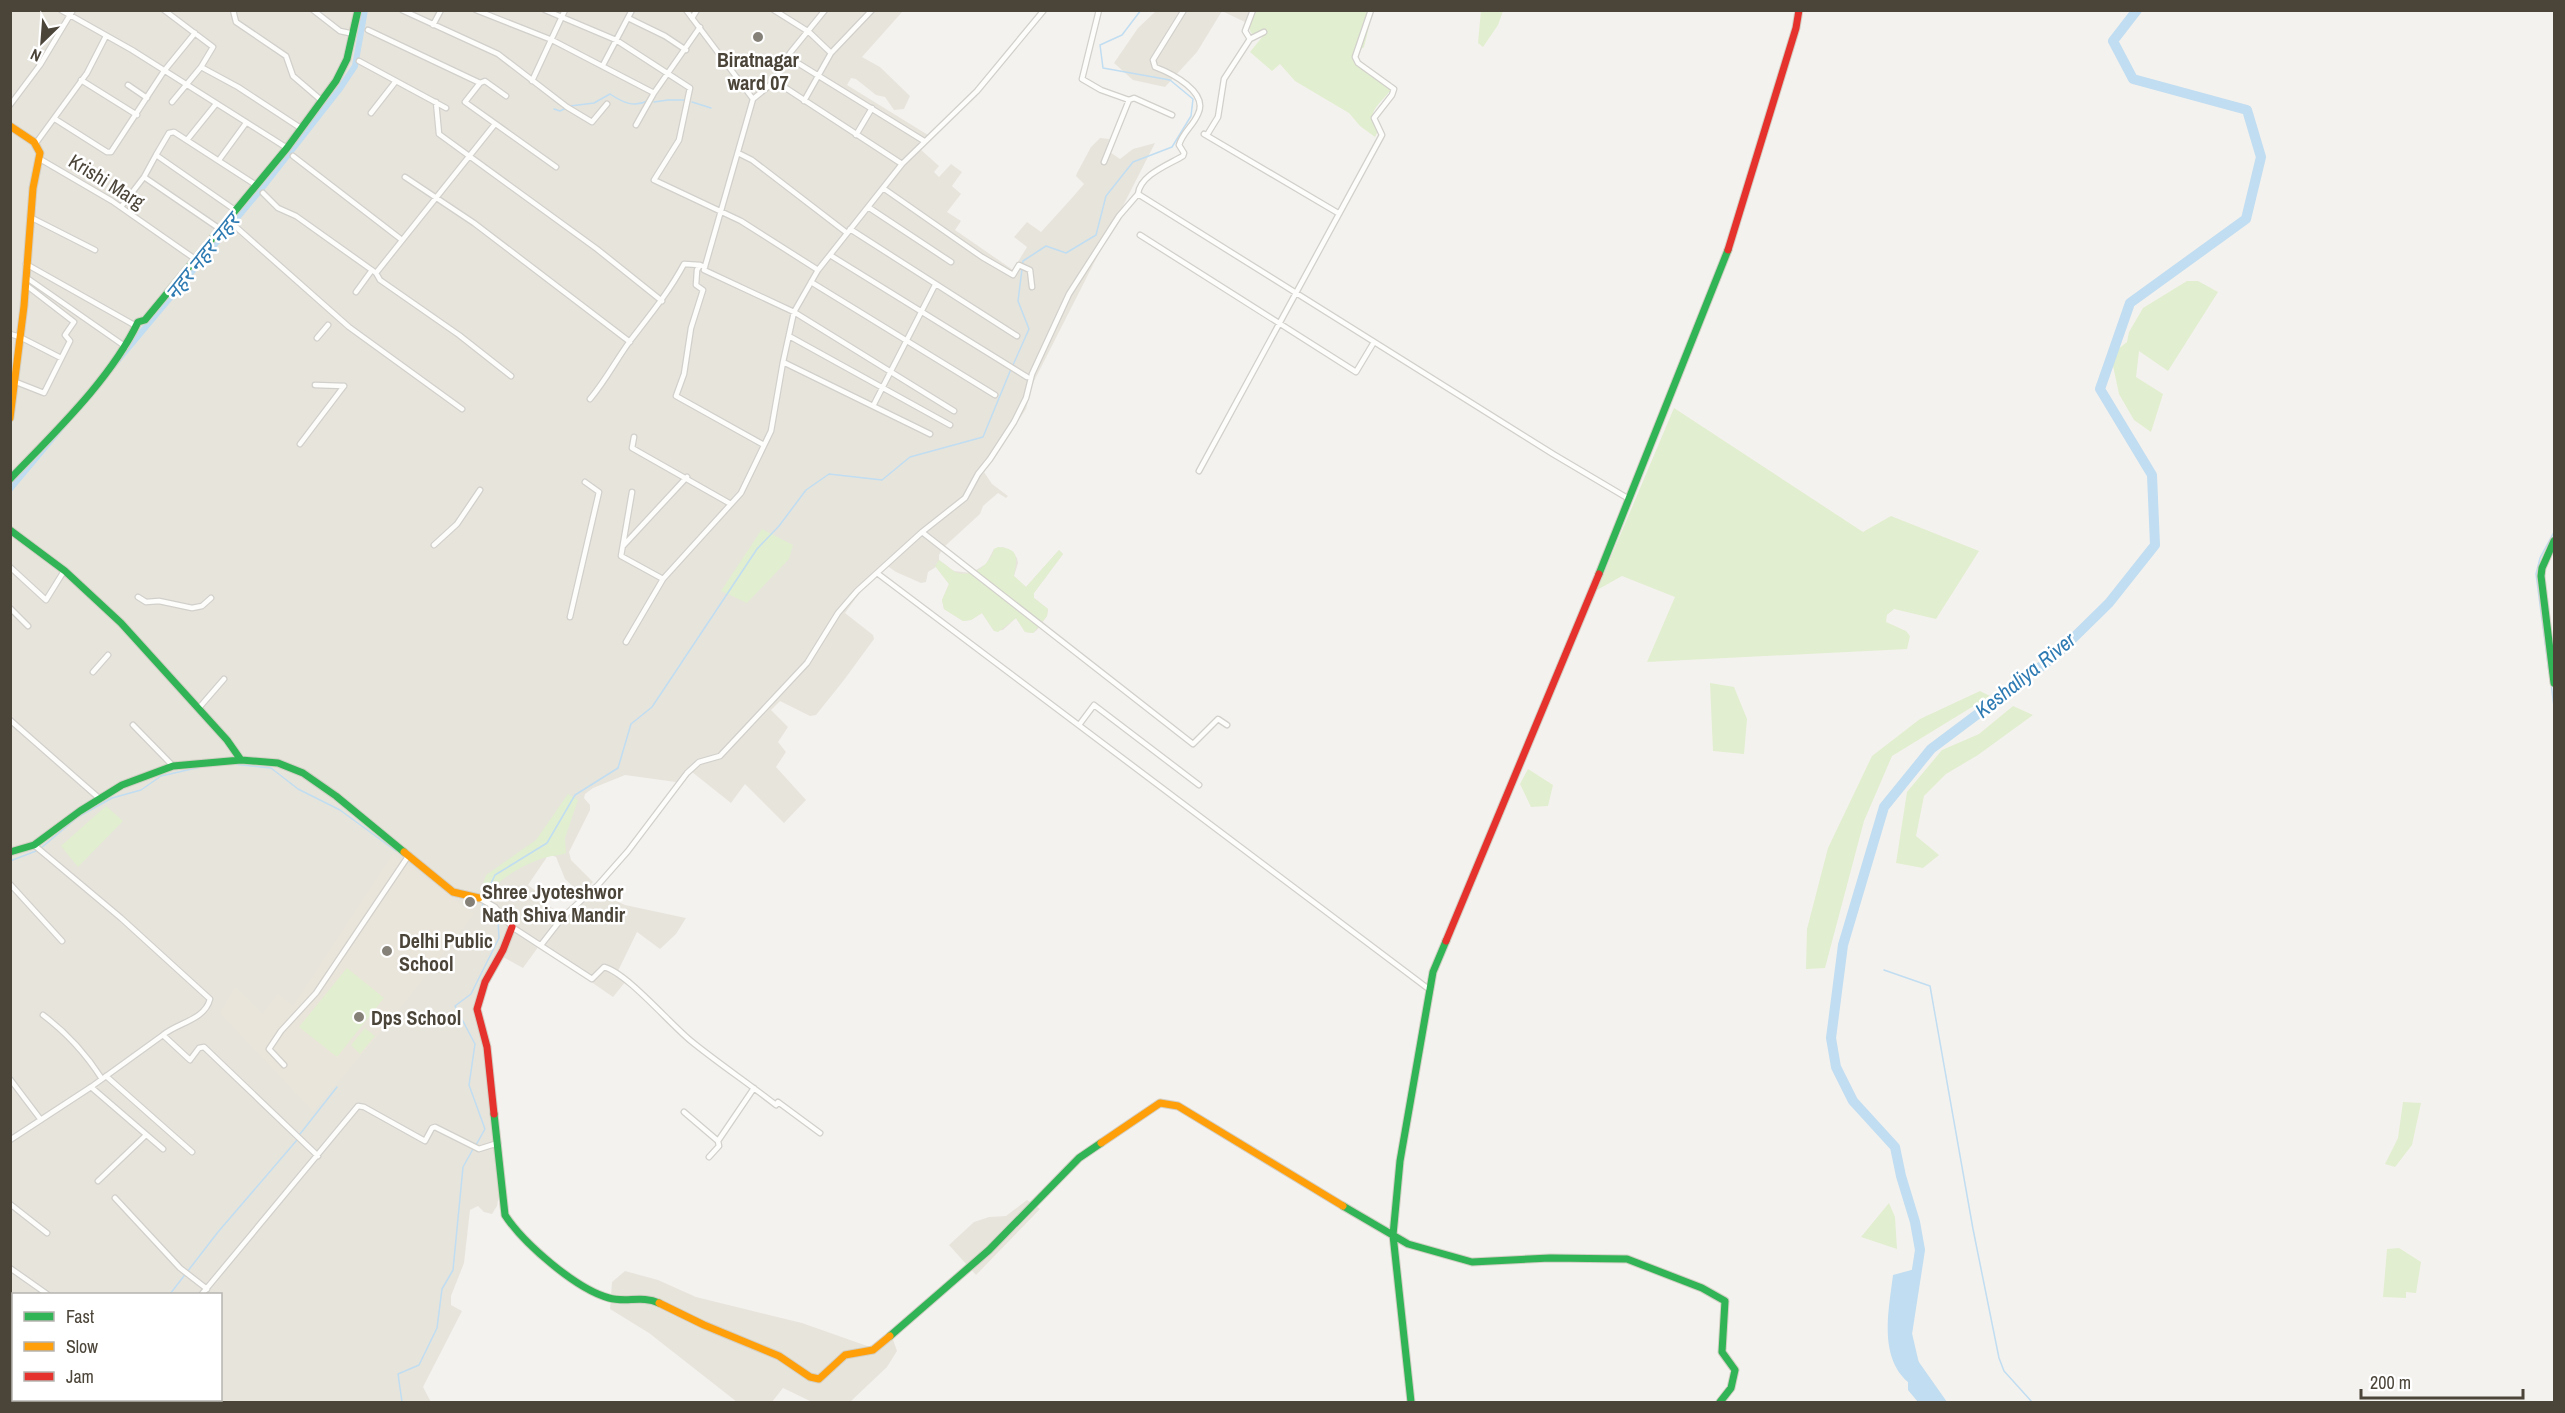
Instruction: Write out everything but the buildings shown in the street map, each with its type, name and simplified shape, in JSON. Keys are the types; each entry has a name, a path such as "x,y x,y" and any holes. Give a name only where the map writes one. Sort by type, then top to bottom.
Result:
{"street":[{"path":"61,10 287,147"},
{"path":"10,105 40,65 74,10"},
{"path":"164,10 213,47 201,67 172,102"},
{"path":"233,10 236,22 286,56 293,76 321,100"},
{"path":"313,10 340,31 354,34"},
{"path":"10,479 60,427 126,347 138,322 144,320 302,129 342,72 354,34 358,10"},
{"path":"402,10 498,54 532,81 592,122 607,104"},
{"path":"433,25 441,10"},
{"path":"476,10 552,40 654,93"},
{"path":"545,10 616,40 690,88 679,140 654,180 741,221 818,270"},
{"path":"532,81 565,10"},
{"path":"603,65 632,10"},
{"path":"686,10 753,99"},
{"path":"692,18 697,10"},
{"path":"774,10 809,32 831,53"},
{"path":"764,445 676,396 684,374 689,338 703,290 696,285 722,212 753,99 775,81 788,57 825,10"},
{"path":"804,101 831,53 872,10"},
{"path":"626,642 663,579 729,503 741,493 771,431 794,312 818,270 902,164 977,91 1044,10"},
{"path":"1099,10 1082,79 1101,90 1129,100 1134,99 1172,115"},
{"path":"541,945 562,918 598,885 628,851 687,773 699,762 720,756 807,663 838,613 922,532 965,498 978,474 1014,422 1026,398 1032,374 1069,294 1113,224 1138,194 1139,186 1147,178 1183,156 1184,153 1179,145 1182,136 1201,108 1191,89 1175,75 1155,67 1153,60 1184,10"},
{"path":"1250,39 1245,30 1253,10"},
{"path":"1199,471 1382,135 1374,117 1394,91 1356,59 1371,10"},
{"path":"1411,1402 1394,1235 1400,1161 1433,972 1629,499 1728,250 1796,28 1799,10"},
{"path":"628,18 665,36 686,50"},
{"path":"636,125 654,93 700,27"},
{"path":"368,30 480,82 485,81 506,96"},
{"path":"1264,32 1250,39 1224,79 1218,117 1205,134 1338,213"},
{"path":"55,119 109,153 137,115 164,71 195,33"},
{"path":"10,126 36,143 81,80 106,36"},
{"path":"788,57 924,141"},
{"path":"359,61 447,108"},
{"path":"201,67 238,87 302,129"},
{"path":"81,80 137,115"},
{"path":"371,112 396,81"},
{"path":"775,81 902,164"},
{"path":"480,82 465,102 556,167"},
{"path":"128,85 147,98"},
{"path":"1104,162 1129,100"},
{"path":"436,102 439,134 597,249 662,301"},
{"path":"187,140 216,104"},
{"path":"856,135 872,108"},
{"path":"219,160 246,123"},
{"path":"356,292 402,240 495,124"},
{"path":"121,207 144,177 171,131 256,185"},
{"name":"Krishi Marg","path":"36,143 40,150 40,159 121,207 195,259"},
{"path":"738,153 752,160 849,231 1017,336"},
{"path":"156,155 235,210"},
{"path":"293,156 402,240"},
{"path":"10,418 12,393 16,382 32,188 40,159"},
{"path":"144,177 220,229"},
{"path":"405,177 492,236 630,342"},
{"path":"883,188 982,257 1013,275 1019,265 1027,268 1030,270 1032,287"},
{"path":"263,193 278,208 296,216 374,272 380,280 459,335 511,376"},
{"path":"1138,194 1629,499"},
{"path":"868,207 951,262"},
{"path":"30,217 95,250"},
{"path":"236,227 349,327 462,410"},
{"path":"1140,235 1356,372 1374,342"},
{"path":"830,255 1027,377"},
{"path":"26,264 136,326"},
{"path":"590,399 662,301 684,264 703,266"},
{"path":"703,266 704,270 794,312 954,411"},
{"path":"25,280 126,347"},
{"path":"16,382 44,393 70,341 65,335 74,322 25,280"},
{"path":"811,282 995,395"},
{"path":"873,406 935,285"},
{"path":"316,338 328,325"},
{"path":"10,334 61,358"},
{"path":"789,336 950,425"},
{"path":"783,362 930,434"},
{"path":"300,444 344,386 315,385"},
{"path":"634,437 632,448 687,477 729,503"},
{"path":"622,546 687,477"},
{"path":"570,617 599,492 585,482"},
{"path":"434,545 457,524 480,490"},
{"path":"632,492 621,556 663,579"},
{"path":"10,530 64,571 121,623 233,747 242,760"},
{"path":"922,532 1193,744 1218,719 1227,725"},
{"path":"2554,541 2542,568 2541,576 2554,682"},
{"path":"10,567 46,600 64,571"},
{"path":"877,573 1430,990"},
{"path":"138,597 146,602 159,601 192,608 202,606 211,598"},
{"path":"10,608 28,626"},
{"path":"93,672 108,656"},
{"path":"198,709 224,679"},
{"path":"1079,725 1094,705 1199,785"},
{"path":"10,720 100,799"},
{"path":"133,725 173,766"},
{"path":"10,852 34,845 122,785 173,766 242,760 278,763 303,773 336,795 436,880 453,892 482,900 502,914 512,927 592,980 604,967 611,968 632,983 657,1011 691,1041 776,1105 778,1102 820,1133"},
{"path":"10,1140 91,1087 173,1027 190,1022 209,1004 210,999 34,845"},
{"path":"284,1065 269,1049 281,1031 316,993 409,855"},
{"path":"10,884 62,941"},
{"path":"512,927 503,950 484,982 477,1009 488,1047 505,1215 513,1229 569,1276 595,1293 611,1299 653,1300 704,1326 766,1350 814,1379 822,1378 845,1355 868,1352 899,1329 989,1250 1079,1158 1160,1103 1169,1103 1191,1113 1290,1175 1408,1244 1472,1262 1550,1258 1627,1259 1693,1284 1725,1300 1722,1352 1735,1370 1731,1388 1720,1402"},
{"path":"43,1015 68,1035 104,1077 192,1152"},
{"path":"163,1035 190,1060 199,1048 204,1047 318,1156"},
{"path":"10,1079 41,1120"},
{"path":"91,1087 163,1149"},
{"path":"709,1157 719,1146 718,1141 754,1088"},
{"path":"203,1293 358,1106 425,1141 432,1128 436,1127 479,1149 498,1143"},
{"path":"684,1112 718,1141"},
{"path":"98,1181 146,1136"},
{"path":"115,1198 180,1268 207,1289"},
{"path":"10,1204 47,1233"},
{"path":"10,1268 46,1293"}],"shaded area":[{"path":"10,11 903,11 862,57 880,67 910,96 904,109 894,110 885,97 876,95 856,79 851,78 847,85 931,138 920,149 939,166 934,172 939,177 951,164 962,172 952,186 961,194 947,212 961,221 955,230 1013,270 1027,247 1014,237 1027,222 1041,232 1071,199 1084,184 1076,176 1077,173 1091,147 1100,138 1109,139 1107,150 1120,159 1133,149 1155,143 1032,385 1026,409 984,472 992,484 1008,496 1006,498 998,493 983,506 980,514 944,547 939,555 939,560 954,571 971,573 986,564 994,549 1003,547 1017,558 1018,563 1014,576 1026,587 1059,550 1063,554 1034,593 1034,598 1048,609 1047,616 1033,633 1025,632 1016,618 1003,630 994,631 982,613 971,620 963,621 944,609 942,600 949,584 936,567 928,572 926,582 921,583 886,565 861,591 845,613 873,635 874,639 844,680 816,715 810,716 780,701 771,710 788,727 778,742 786,752 776,767 806,800 784,823 745,784 731,803 692,772 683,783 625,775 593,788 585,794 584,798 590,805 590,810 569,852 571,860 593,882 581,894 565,879 556,857 551,855 547,857 528,885 544,897 542,901 564,916 592,891 603,900 606,896 625,905 686,918 676,934 660,949 637,932 617,973 626,981 613,997 539,946 523,968 503,957 497,966 476,1014 484,1041 502,1180 497,1206 492,1214 484,1212 478,1206 470,1210 464,1263 451,1296 451,1305 462,1311 423,1387 431,1402 11,1402"},
{"path":"1156,11 1222,11 1197,52 1165,87 1133,80 1114,63 1138,28"},
{"path":"1222,11 1257,11 1249,24"},
{"name":"Delhi Public School","path":"393,854 474,914 385,1027 313,1111 220,1013 235,987 262,1014 278,994 293,1006"},
{"path":"1027,1200 1040,1209 976,1275 949,1245 974,1222 989,1217 1006,1216"},
{"path":"625,1271 658,1280 696,1297 802,1323 870,1347 890,1331 897,1351 887,1367 850,1402 812,1402 783,1388 772,1402 737,1402 649,1333 610,1309 612,1282"}],"green space":[{"path":"1481,10 1503,11 1498,25 1483,47 1478,43"},
{"path":"1257,11 1373,11 1364,47 1352,56 1356,65 1391,90 1373,114 1372,119 1378,131 1375,137 1360,126 1349,113 1295,81 1280,64 1272,71 1250,52 1263,36 1260,31 1252,34 1250,28 1250,22"},
{"path":"2187,281 2198,281 2218,292 2168,371 2139,351 2136,377 2163,394 2151,432 2134,420 2119,394 2112,361 2117,350 2127,342 2129,332 2143,308"},
{"path":"1674,408 1863,532 1891,516 1979,551 1936,619 1894,609 1887,615 1886,622 1906,631 1910,636 1907,649 1647,662 1675,597 1622,576 1597,590"},
{"path":"762,529 793,545 789,559 747,603 721,591"},
{"path":"1006,548 1014,553 1016,560 1014,576 1026,587 1059,550 1063,554 1034,593 1034,598 1048,609 1047,616 1033,633 1025,632 1016,618 998,632 994,631 982,613 971,620 963,621 944,609 942,600 949,584 935,566 939,560 955,572 968,574 984,565 994,549"},
{"path":"1710,683 1734,687 1747,719 1744,754 1713,751"},
{"path":"1980,691 1990,696 1892,756 1864,821 1825,968 1806,969 1807,929 1828,848 1872,756 1920,719"},
{"path":"2013,706 2033,715 1978,755 1946,774 1924,796 1916,836 1939,855 1923,868 1896,863 1907,792 1942,750 1979,734"},
{"path":"1528,769 1553,785 1548,806 1531,807 1520,784"},
{"path":"568,794 578,800 565,838 566,853 547,857 523,867 501,881 489,893 481,889 486,875 536,840"},
{"path":"106,806 123,821 78,867 61,846"},
{"path":"347,968 384,998 337,1057 299,1027"},
{"path":"365,1028 375,1036 360,1054 351,1045"},
{"path":"2403,1102 2421,1103 2412,1145 2395,1167 2385,1164 2398,1138"},
{"path":"1889,1203 1895,1217 1897,1249 1861,1237"},
{"path":"2399,1248 2421,1262 2416,1293 2406,1292 2406,1298 2383,1297 2387,1249"}],"water":[{"path":"1915,1269 1907,1335 1909,1348 1947,1402 1918,1402 1908,1390 1908,1382 1892,1359 1888,1317 1893,1275"}],"waterway":[{"name":"नहर नहर नहर","path":"10,489 263,187 339,90 355,66 365,10"},
{"path":"1013,365 1029,329 1018,301 1023,261 1046,246 1066,253 1096,235 1106,196 1133,162 1172,147 1191,116 1193,99 1170,80 1103,68 1100,45 1122,35 1141,10"},
{"name":"Keshaliya River","path":"1914,1364 1907,1334 1920,1250 1915,1222 1895,1147 1853,1101 1836,1067 1831,1038 1843,945 1884,807 1931,749 2055,656 2109,603 2155,545 2152,475 2100,389 2130,303 2246,219 2261,157 2247,110 2133,79 2113,41 2137,10"},
{"path":"554,109 560,111 570,106 594,103 610,94 628,103 637,104 647,101"},
{"path":"654,102 685,100"},
{"path":"692,102 711,108"},
{"path":"484,898 495,875 547,843 575,795 618,768 631,724 652,707 757,549 779,526 806,490 829,474 882,480 910,457 983,437 1011,369"},
{"path":"2549,673 2536,574 2540,558 2554,532"},
{"path":"2551,683 2554,707"},
{"path":"233,764 271,768 298,789 340,810 396,851"},
{"path":"41,848 78,817 112,798 141,790 161,776 205,766"},
{"path":"10,861 36,851"},
{"path":"476,1145 485,1129 469,1085 475,1044 455,1006 471,994 499,938 498,921 482,911 483,902"},
{"path":"1884,970 1930,986 1973,1229 1999,1358 2004,1371 2032,1402"},
{"path":"300,1134 337,1087"},
{"path":"171,1293 218,1232 297,1140"},
{"path":"402,1402 398,1374 419,1365 437,1328 442,1289 453,1270 463,1167 473,1149"}],"traffic: fast":[{"path":"10,479 97,385 127,343 138,322 145,320 287,148 336,81 347,59 358,10"},
{"path":"1599,574 1728,250"},
{"path":"10,530 65,571 121,623 227,740 241,760"},
{"path":"2554,541 2542,568 2541,576 2554,683"},
{"path":"10,852 34,845 80,811 122,785 173,766 241,760 278,763 303,773 336,796 404,852"},
{"path":"1411,1402 1393,1235 1400,1161 1433,972 1446,941"},
{"path":"494,1114 505,1215 524,1239 551,1264 596,1293 615,1299 646,1300 659,1303"},
{"path":"890,1336 989,1250 1079,1158 1101,1143"},
{"path":"1343,1206 1408,1244 1472,1262 1550,1258 1627,1259 1702,1288 1725,1301 1722,1352 1735,1370 1731,1388 1720,1402"}],"traffic: slow":[{"path":"10,126 34,142 40,153 33,188 24,306 10,418"},
{"path":"404,852 453,892 479,898"},
{"path":"1101,1143 1160,1103 1178,1106 1343,1206"},
{"path":"659,1303 704,1325 779,1356 810,1377 819,1379 845,1355 873,1350 890,1336"}],"traffic: jam":[{"path":"1728,250 1796,28 1799,10"},
{"path":"1446,941 1599,574"},
{"path":"494,1114 487,1047 477,1009 485,982 503,950 512,927"}],"place":[{"name":"Biratnagar ward 07","path":"758,37"},
{"name":"Shree Jyoteshwor Nath Shiva Mandir","path":"470,902"},
{"name":"Delhi Public School","path":"387,951"},
{"name":"Dps School","path":"359,1017"}]}
